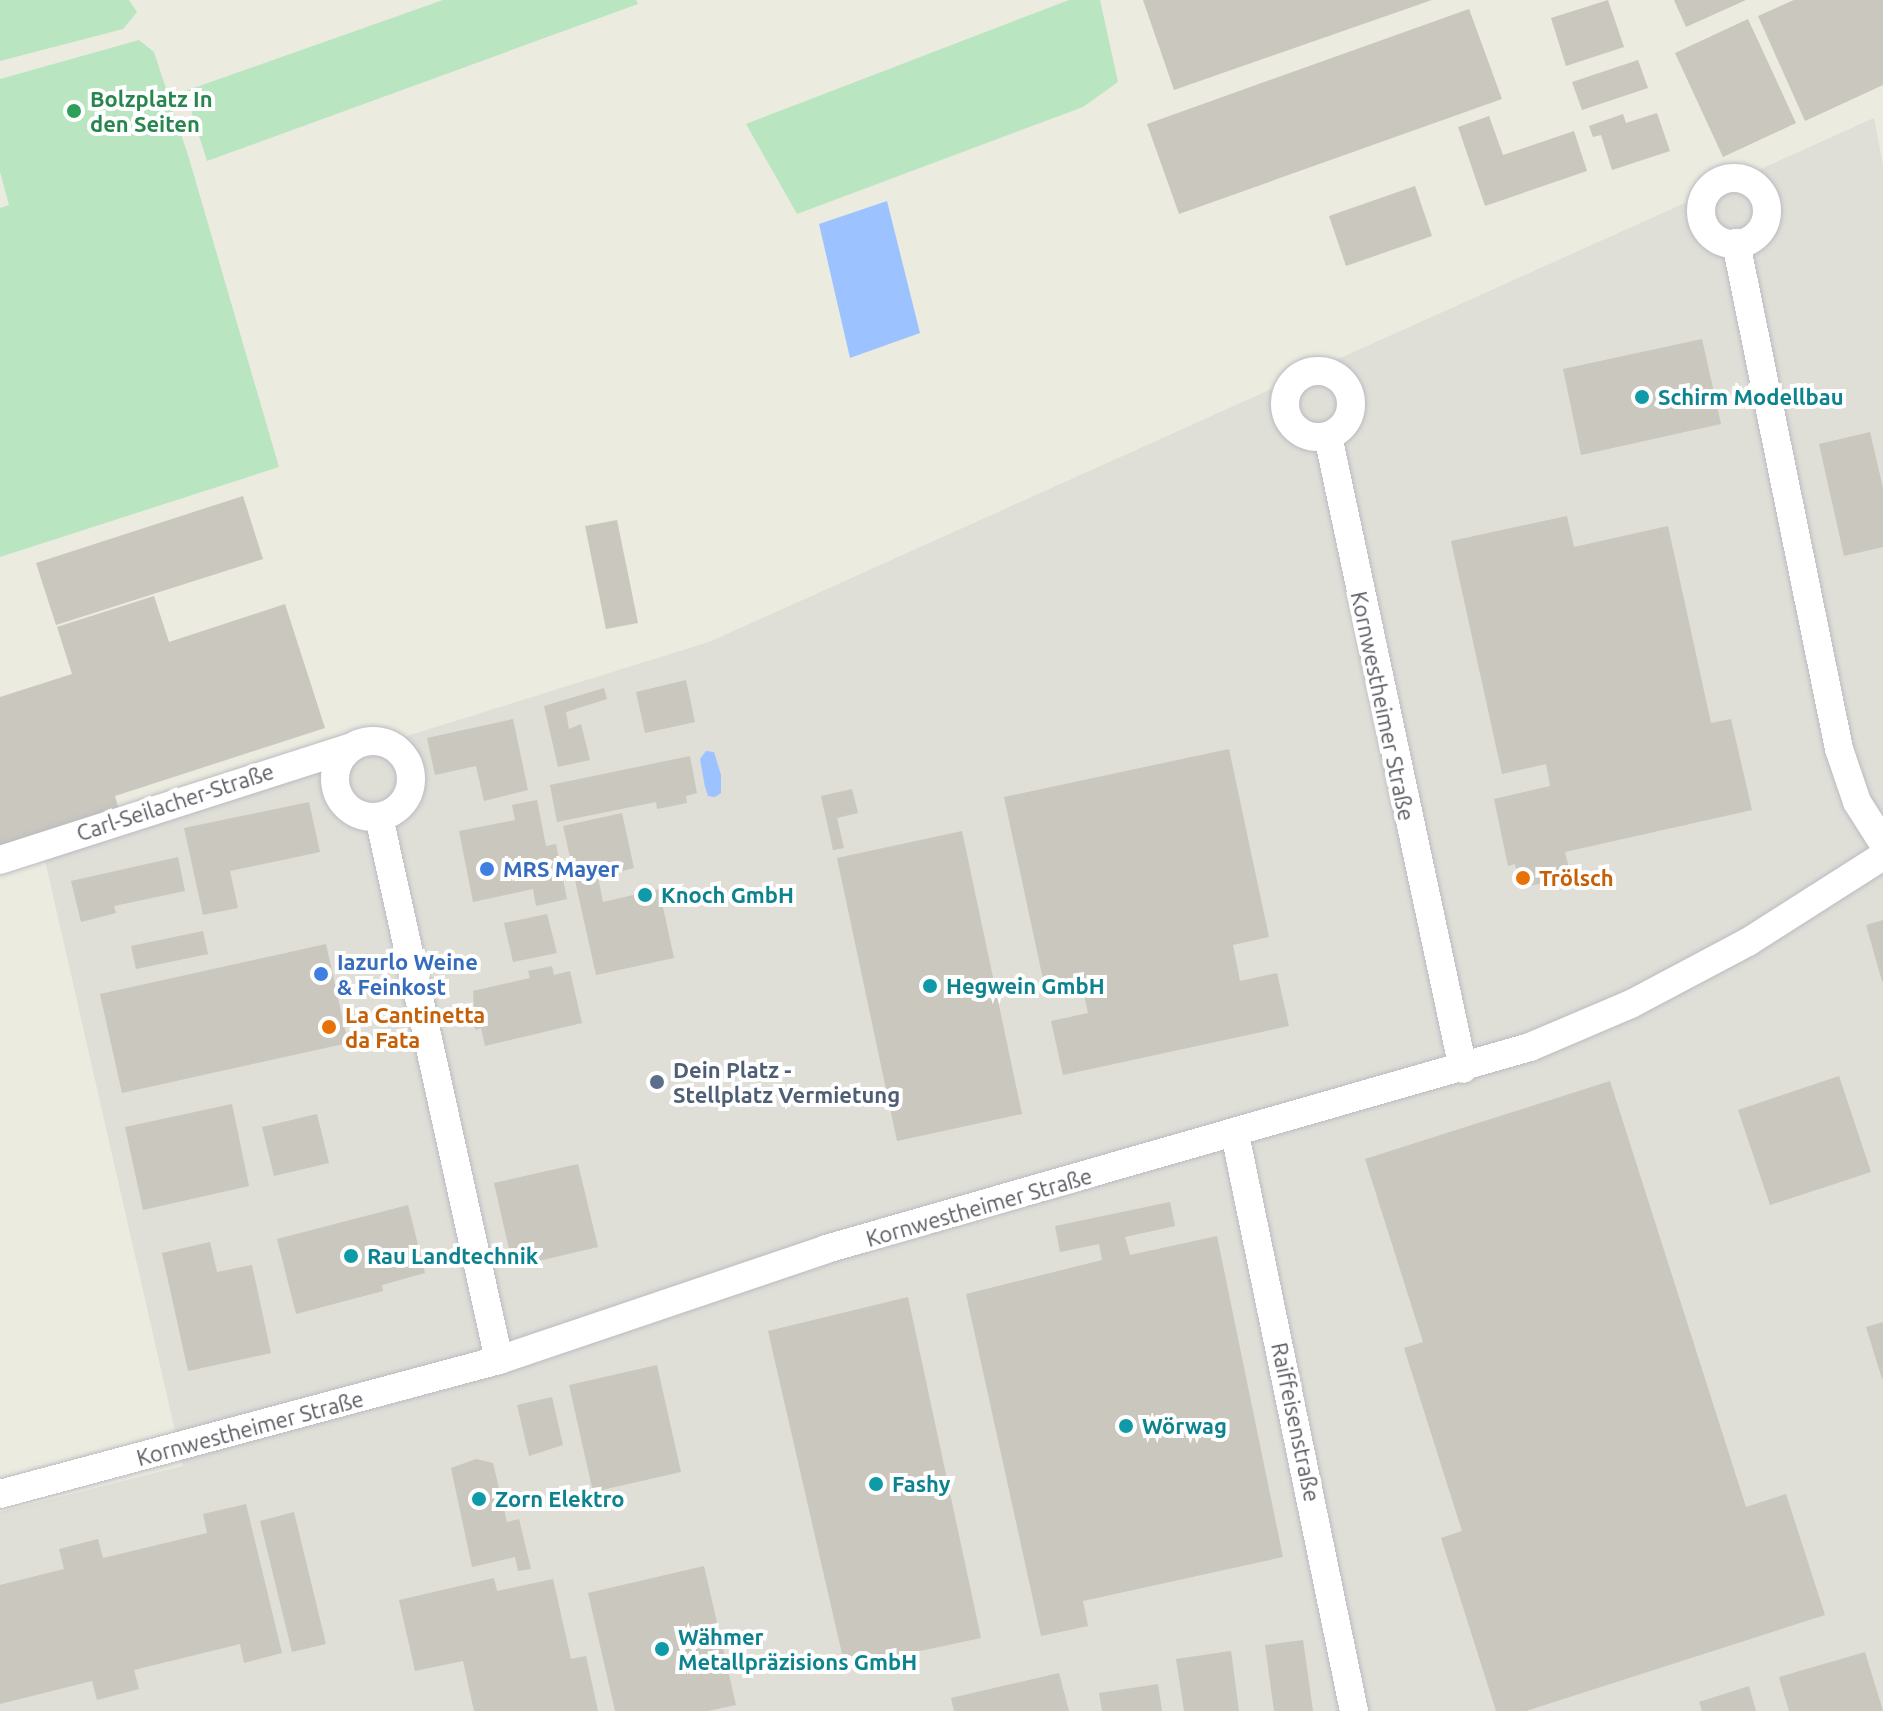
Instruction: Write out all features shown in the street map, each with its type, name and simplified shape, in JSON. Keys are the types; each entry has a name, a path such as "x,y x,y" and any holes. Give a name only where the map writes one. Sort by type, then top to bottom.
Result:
{"street":[{"path":"1736,243 1839,749 1857,802 1883,843"},
{"name":"Kornwestheimer Straße","path":"1328,436 1463,1069"},
{"path":"370,741 386,743 409,766 406,798 379,817 355,812 338,795 338,762 352,747 370,741"},
{"name":"Carl-Seilacher-Straße","path":"0,860 352,747"},
{"path":"379,817 499,1360"},
{"name":"Kornwestheimer Straße","path":"0,1494 499,1360 826,1249 1463,1069 1585,1026 1631,1004 1748,942 1883,856"},
{"name":"Raiffeisenstraße","path":"1235,1134 1354,1711"}],"shaded area":[{"path":"1874,118 1883,165 1883,1711 0,1711 0,1512 183,1466 44,856 320,763 709,642"}],"green space":[{"path":"0,0 129,0 137,12 123,29 0,61"},
{"path":"443,0 636,0 638,4 207,161 185,91"},
{"path":"1069,0 1100,0 1118,82 1083,107 797,214 746,124"},
{"path":"139,40 154,52 188,155 279,467 0,557 0,208 9,205 0,172 0,79"}],"water":[{"path":"887,201 920,333 850,358 819,224"},
{"path":"706,751 714,752 721,775 721,793 715,797 708,796 705,787 700,759"}],"building":[{"path":"1143,0 1432,0 1174,90"},
{"path":"1608,0 1624,47 1566,66 1551,18"},
{"path":"1674,0 1746,0 1686,27"},
{"path":"1794,0 1883,0 1883,85 1805,121 1758,16"},
{"path":"1469,9 1502,99 1179,214 1147,124"},
{"path":"1748,19 1796,123 1723,157 1675,53"},
{"path":"1638,60 1648,88 1582,110 1572,82"},
{"path":"1657,113 1670,151 1612,170 1601,135 1593,137 1589,126 1623,114 1626,123"},
{"path":"1489,116 1503,155 1574,131 1587,171 1485,206 1458,127"},
{"path":"1415,186 1432,236 1346,266 1329,216"},
{"name":"Schirm Modellbau","path":"1702,339 1721,424 1581,455 1563,369"},
{"path":"1870,432 1883,488 1883,547 1844,556 1819,444"},
{"path":"243,496 263,559 56,625 36,563"},
{"path":"1567,516 1574,547 1668,526 1711,723 1731,719 1752,810 1565,852 1571,877 1520,888 1515,864 1508,866 1494,799 1550,786 1546,764 1502,774 1451,541"},
{"path":"617,520 638,623 606,629 585,526"},
{"path":"154,596 169,642 285,604 325,728 115,796 119,810 0,849 0,697 72,674 57,627"},
{"path":"686,680 695,722 645,733 636,692"},
{"path":"604,688 607,699 566,712 569,729 581,724 590,760 558,767 544,706"},
{"path":"513,719 528,790 484,801 476,766 435,775 427,738"},
{"path":"1229,749 1269,937 1233,945 1240,981 1277,973 1289,1026 1063,1075 1051,1021 1088,1013 1080,976 1044,984 1004,797"},
{"path":"690,756 697,793 686,796 687,803 657,809 656,802 557,822 550,785"},
{"path":"852,789 858,813 837,818 844,848 833,850 821,796"},
{"path":"537,800 546,846 556,844 567,899 536,906 533,889 473,902 459,831 515,820 512,805"},
{"path":"309,802 320,852 230,871 238,908 203,915 184,828"},
{"name":"Knoch GmbH","path":"622,813 634,868 598,877 603,902 659,889 674,958 596,975 563,826"},
{"name":"Hegwein GmbH","path":"962,831 1022,1114 897,1141 837,858"},
{"path":"178,857 185,891 114,906 116,913 81,922 71,881"},
{"path":"547,914 557,953 513,962 504,923"},
{"path":"1883,920 1883,981 1882,981 1866,925"},
{"path":"203,931 208,954 136,969 131,946"},
{"path":"326,944 348,1043 122,1093 100,994"},
{"path":"552,966 554,975 570,971 582,1023 485,1046 481,1028 475,1030 473,991 530,978 528,971"},
{"path":"1839,1076 1871,1172 1770,1205 1738,1110"},
{"path":"1610,1081 1746,1507 1786,1494 1825,1615 1526,1711 1496,1711 1441,1538 1462,1531 1404,1348 1423,1342 1365,1159"},
{"path":"232,1104 249,1186 143,1210 125,1127"},
{"path":"317,1114 329,1163 274,1176 262,1127"},
{"path":"578,1164 598,1247 513,1267 494,1183"},
{"name":"Wörwag","path":"1170,1202 1175,1226 1125,1237 1130,1255 1217,1236 1283,1557 1083,1601 1088,1626 1041,1636 966,1294 1102,1260 1099,1244 1060,1252 1055,1226"},
{"name":"Rau Landtechnik","path":"408,1205 425,1273 382,1285 383,1291 296,1314 277,1239"},
{"path":"210,1242 217,1272 252,1265 271,1353 188,1371 162,1253"},
{"name":"Fashy","path":"908,1297 981,1638 845,1667 768,1331"},
{"path":"1883,1322 1883,1378 1882,1379 1866,1327"},
{"path":"657,1365 681,1472 593,1492 569,1385"},
{"path":"552,1397 563,1445 529,1456 517,1405"},
{"name":"Zorn Elektro","path":"476,1459 493,1463 507,1522 519,1519 531,1569 518,1571 515,1557 472,1567 451,1468"},
{"path":"246,1504 282,1653 244,1663 240,1644 134,1670 139,1689 97,1700 92,1681 0,1704 0,1585 64,1569 59,1549 98,1539 103,1558 207,1533 203,1514"},
{"path":"294,1512 326,1644 292,1652 260,1521"},
{"name":"Wähmer Metallpräzisions GmbH","path":"704,1566 736,1705 708,1711 615,1711 588,1593"},
{"path":"494,1578 497,1591 553,1579 571,1659 586,1656 598,1711 474,1711 463,1661 415,1671 399,1600"},
{"path":"1303,1640 1313,1711 1274,1711 1265,1645"},
{"path":"1231,1651 1239,1711 1184,1711 1176,1659"},
{"path":"1865,1652 1883,1711 1789,1711 1779,1677"},
{"path":"1059,1673 1069,1711 954,1711 951,1698"},
{"path":"1158,1684 1162,1711 1102,1711 1099,1693"},
{"path":"1749,1686 1756,1711 1702,1711 1699,1702"}],"place":[{"name":"Bolzplatz In den Seiten","path":"74,111"},
{"name":"Schirm Modellbau","path":"1642,397"},
{"name":"MRS Mayer","path":"487,869"},
{"name":"Trölsch","path":"1523,878"},
{"name":"Knoch GmbH","path":"645,895"},
{"name":"Iazurlo Weine & Feinkost","path":"321,974"},
{"name":"Hegwein GmbH","path":"930,986"},
{"name":"La Cantinetta da Fata","path":"329,1027"},
{"name":"Dein Platz - Stellplatz Vermietung","path":"657,1082"},
{"name":"Rau Landtechnik","path":"351,1256"},
{"name":"Wörwag","path":"1126,1426"},
{"name":"Fashy","path":"876,1484"},
{"name":"Zorn Elektro","path":"479,1499"},
{"name":"Wähmer Metallpräzisions GmbH","path":"662,1649"}]}
